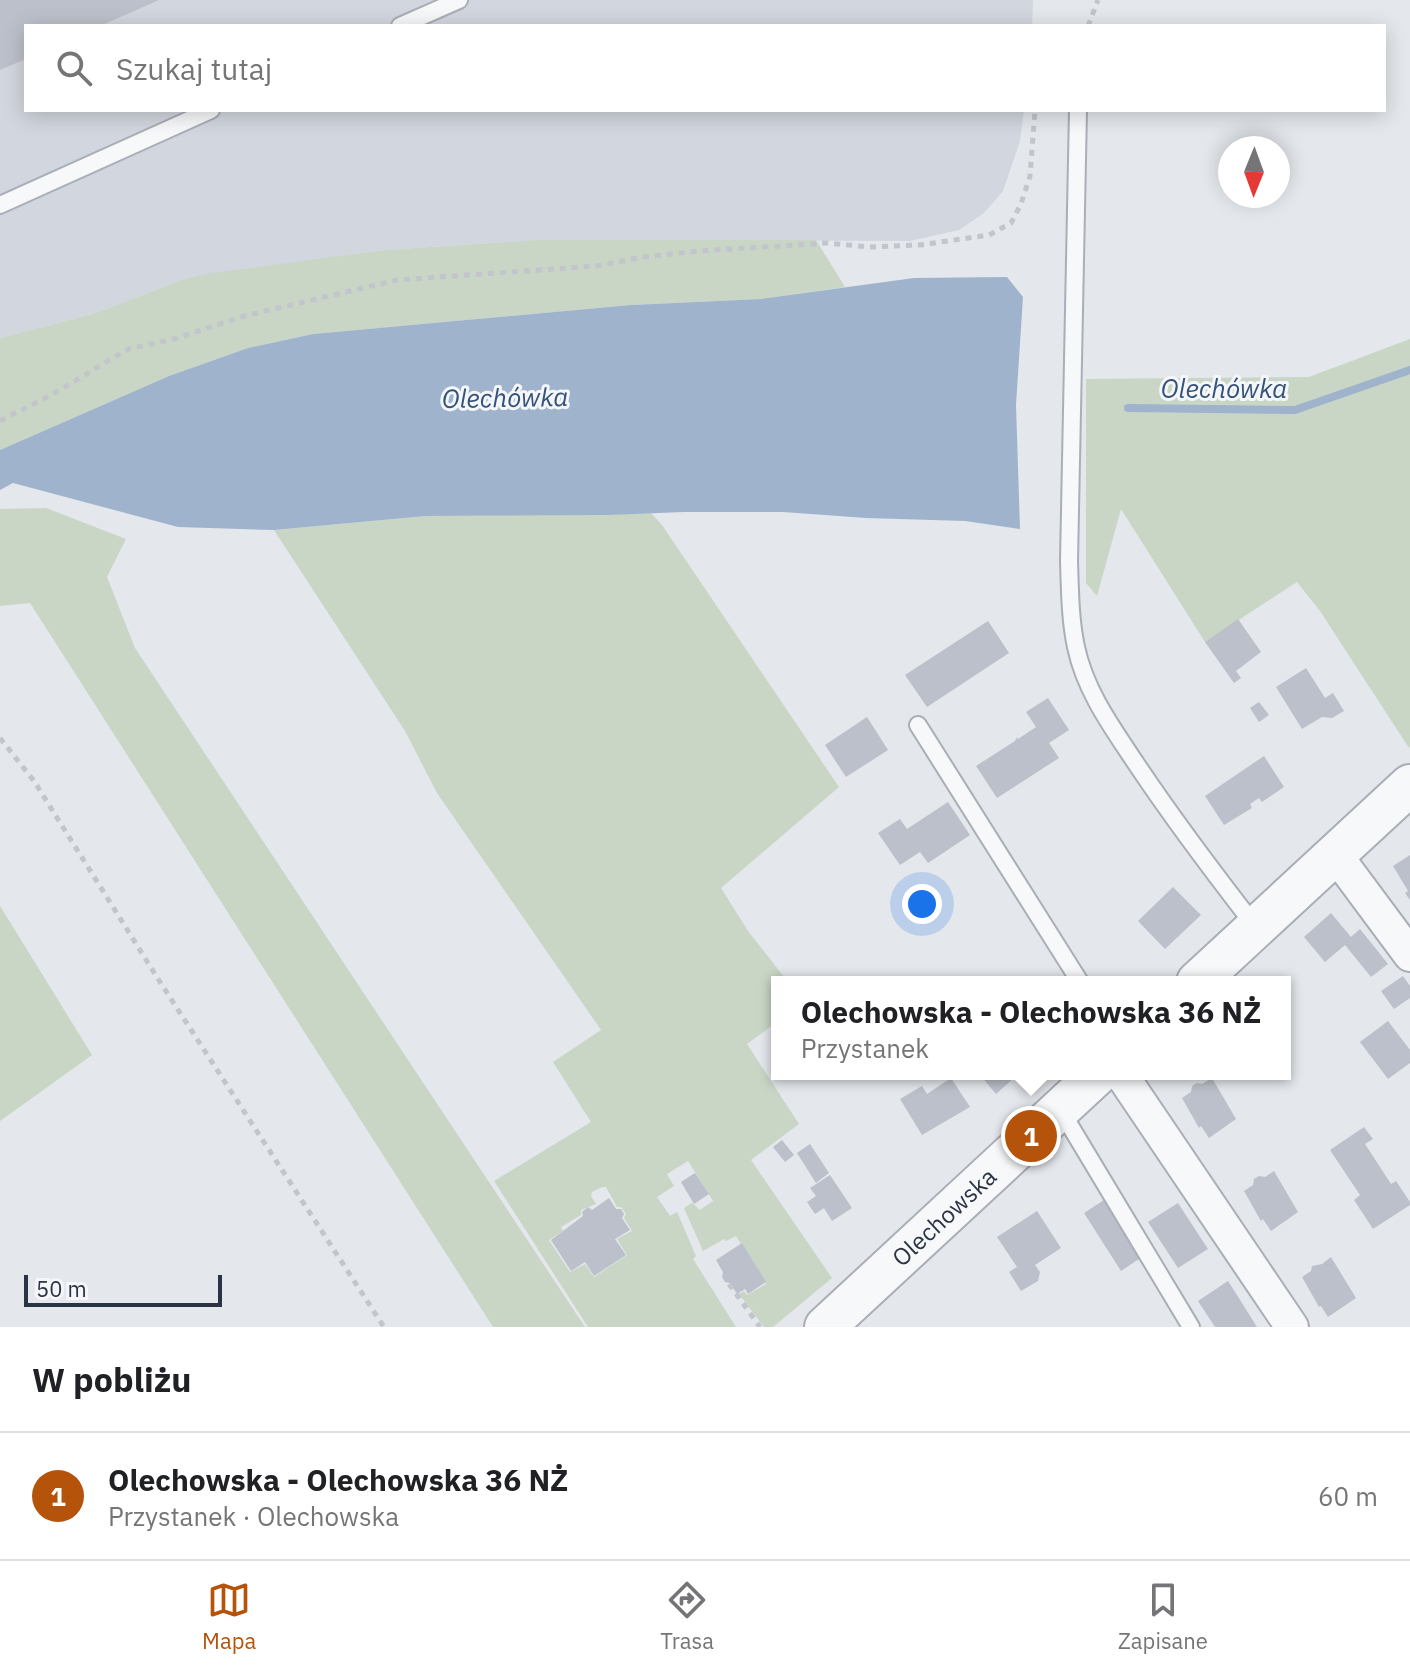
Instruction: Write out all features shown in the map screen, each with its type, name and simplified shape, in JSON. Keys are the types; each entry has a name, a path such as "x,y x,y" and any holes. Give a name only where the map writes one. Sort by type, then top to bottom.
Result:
{"street":[{"path":"1203,976 1410,785"},
{"path":"1335,854 1410,955"},
{"name":"Olechowska","path":"825,1327 1091,1080"},
{"path":"1125,1080 1292,1327"}],"lane":[{"path":"405,24 459,0"},
{"path":"0,205 207,112"},
{"path":"1078,112 1069,561 1070,605 1077,649 1102,713 1172,818 1256,927"},
{"path":"918,725 1076,976"},
{"path":"1060,1109 1191,1327"}],"path":[{"path":"1089,24 1098,0"},
{"path":"0,421 53,394 128,349 174,339 244,316 397,280 596,266 700,251 827,243 870,247 920,245 989,235 1011,223 1021,204 1030,176 1035,112"},
{"path":"0,738 34,781 175,1006 384,1327"},
{"path":"729,1284 760,1327"}],"shaded area":[{"path":"0,0 1033,0 1032,24 24,24 24,112 1024,112 1020,141 1003,191 984,213 959,230 910,241 537,240 385,250 184,279 93,314 0,338"}],"green space":[{"path":"537,240 816,240 845,287 760,299 631,305 313,334 248,348 169,376 0,450 0,338 93,314 184,279 212,273 385,250"},
{"path":"1410,339 1409,748 1320,611 1297,582 1205,642 1121,509 1097,596 1086,583 1086,379 1309,377"},
{"path":"46,508 126,539 107,577 135,648 585,1327 493,1327 30,603 0,606 0,509"},
{"path":"651,513 839,787 721,888 748,931 783,976 771,976 771,1026 747,1044 799,1124 751,1160 832,1278 773,1327 764,1327 739,1294 744,1291 747,1295 766,1284 736,1236 703,1251 684,1208 692,1203 700,1210 713,1201 688,1161 667,1174 674,1186 657,1197 670,1216 677,1212 696,1256 693,1259 736,1327 588,1327 494,1181 591,1122 553,1062 601,1030 437,793 405,731 274,530 426,516","holes":["602,1187 606,1187 617,1207 621,1207 626,1214 624,1218 632,1231 617,1239 627,1255 594,1277 585,1264 570,1272 549,1240 563,1231 561,1227 581,1215 581,1210 596,1204 592,1192"]},
{"path":"0,906 92,1055 0,1121"}],"water":[{"path":"1007,277 1023,297 1016,405 1020,529 965,521 783,512 426,516 274,530 178,527 13,483 0,490 0,450 169,376 248,348 313,334 631,305 761,299 914,278"}],"building":[{"path":"0,0 159,0 105,24 24,24 24,60 0,70"},
{"path":"1238,619 1261,652 1236,671 1241,678 1234,683 1205,642"},
{"path":"988,621 1009,653 927,707 905,675"},
{"path":"1306,668 1325,698 1333,693 1344,711 1332,718 1322,717 1302,729 1276,687"},
{"path":"1048,698 1069,730 1049,743 1059,758 997,798 976,766 1036,727 1026,712"},
{"path":"1259,702 1269,715 1259,722 1250,708"},
{"path":"867,717 888,750 846,777 825,745"},
{"path":"1264,756 1284,787 1262,802 1259,798 1250,804 1252,808 1224,825 1205,796"},
{"path":"948,802 970,835 928,863 920,852 900,865 878,833 900,819 907,829"},
{"path":"1410,855 1410,900 1393,866"},
{"path":"1173,887 1201,915 1165,949 1138,921"},
{"path":"1331,913 1351,937 1360,929 1388,964 1371,977 1345,945 1325,962 1304,937"},
{"path":"1403,976 1410,986 1410,998 1394,1009 1381,991"},
{"path":"1388,1021 1410,1050 1410,1063 1388,1079 1360,1042"},
{"path":"952,1080 970,1107 922,1135 900,1099 922,1086 927,1094"},
{"path":"984,1080 1012,1080 996,1094"},
{"path":"1213,1080 1236,1119 1209,1138 1201,1126 1199,1128 1182,1098 1191,1092 1192,1086"},
{"path":"1364,1127 1373,1139 1365,1144 1391,1184 1396,1181 1410,1202 1410,1205 1373,1229 1354,1200 1360,1195 1330,1150"},
{"path":"782,1140 794,1155 785,1162 773,1147"},
{"path":"810,1144 829,1173 816,1183 797,1153"},
{"path":"1274,1171 1298,1212 1271,1231 1263,1219 1261,1221 1244,1191 1253,1185 1254,1179"},
{"path":"695,1173 709,1194 694,1204 681,1182"},
{"path":"830,1175 852,1208 832,1221 824,1208 815,1214 807,1202 816,1196 810,1188"},
{"path":"609,1198 616,1209 621,1209 624,1214 622,1218 630,1230 615,1239 626,1255 594,1276 585,1262 571,1271 551,1240 583,1216 582,1212 588,1207 592,1210"},
{"path":"1104,1200 1142,1257 1121,1271 1084,1213"},
{"path":"1178,1203 1208,1249 1178,1268 1148,1222"},
{"path":"1037,1211 1061,1248 1035,1265 1040,1272 1038,1281 1021,1291 1009,1272 1017,1267 997,1237"},
{"path":"742,1243 766,1282 748,1294 745,1289 737,1294 730,1283 725,1282 716,1260"},
{"path":"1331,1257 1356,1298 1328,1317 1302,1277 1311,1271 1312,1266 1322,1264"},
{"path":"1228,1281 1257,1327 1215,1327 1198,1301"}],"waterway":[{"name":"Olechówka","path":"1128,408 1295,410 1410,370"}],"place":[{"name":"Olechowska - Olechowska 36 NŻ","path":"1031,1136"}]}
